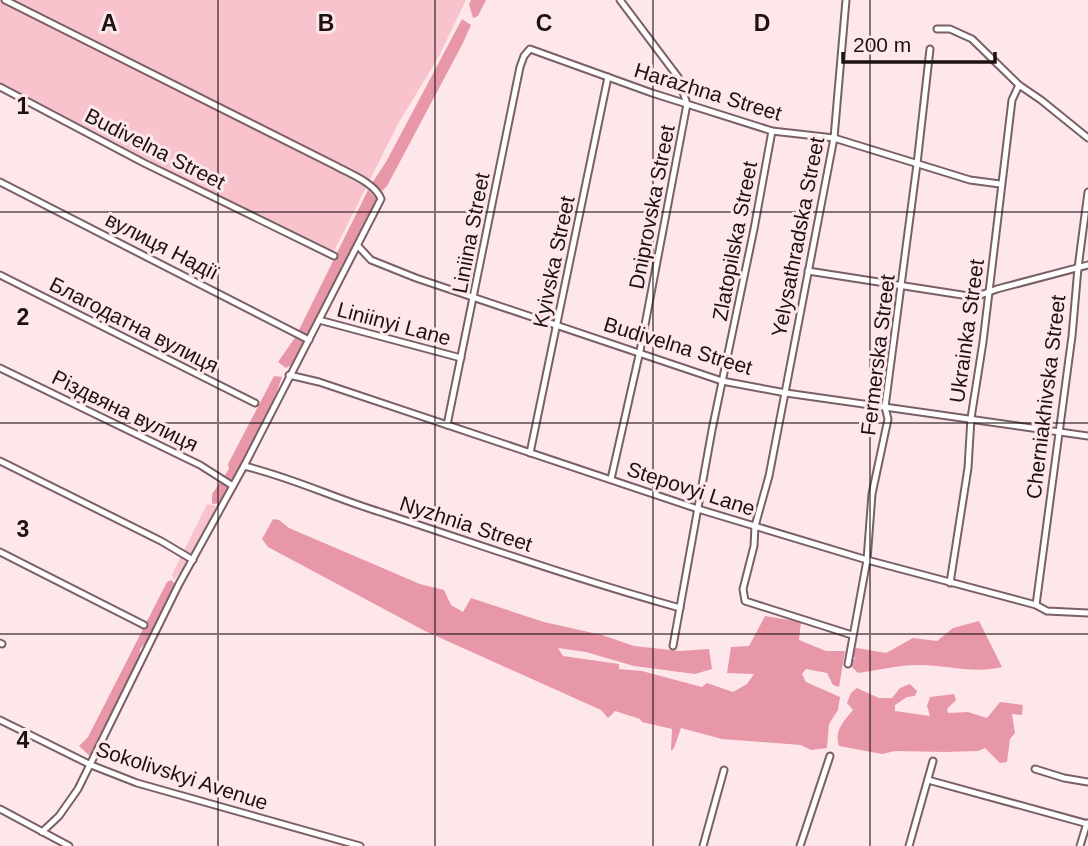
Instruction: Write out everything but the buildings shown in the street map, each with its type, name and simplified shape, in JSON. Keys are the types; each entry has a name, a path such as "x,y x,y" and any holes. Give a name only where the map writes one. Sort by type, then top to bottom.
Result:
{"street":[{"path":"5,0 365,182 379,193 381,199 244,467 193,560 78,789 59,816 42,832"},
{"path":"620,0 678,77 687,104"},
{"name":"Yelysathradska Street","path":"846,0 834,138 786,393 769,476 754,526 754,547 743,589 745,601 852,635"},
{"path":"937,29 950,29 972,39 1019,85 1088,138"},
{"name":"Fermerska Street","path":"848,664 867,560 872,494 888,419 885,407 930,48"},
{"name":"Harazhna Street","path":"530,49 772,131 834,138 970,180 1000,184"},
{"name":"Liniina Street","path":"447,425 518,76 524,56 530,49"},
{"name":"Kyivska Street","path":"530,453 608,77"},
{"name":"Ukrainka Street","path":"950,583 968,468 971,418 995,251 1000,184 1012,100 1019,85"},
{"name":"Budivelna Street","path":"0,88 144,163 334,256"},
{"name":"Dniprovska Street","path":"611,479 640,351 687,104"},
{"name":"Zlatopilska Street","path":"673,646 772,131"},
{"name":"вулиця Надії","path":"0,182 309,340"},
{"name":"Cherniakhivska Street","path":"1035,605 1072,336 1088,192"},
{"name":"Budivelna Street","path":"358,246 371,260 474,298 640,351 722,381 786,393 1088,436"},
{"path":"808,271 975,297 1088,265"},
{"name":"Благодатна вулиця","path":"0,275 255,403"},
{"name":"Liniinyi Lane","path":"319,320 461,358"},
{"name":"Різдвяна вулиця","path":"0,368 200,465 233,486"},
{"name":"Stepovyi Lane","path":"289,375 318,382 698,509 867,560 1035,605 1047,611 1088,613"},
{"path":"0,461 193,560"},
{"name":"Nyzhnia Street","path":"244,467 272,473 377,512 613,589 680,608"},
{"path":"0,552 144,625"},
{"name":"Sokolivskyi Avenue","path":"0,720 90,765 137,783 360,846"},
{"path":"800,846 830,756"},
{"path":"909,846 933,761"},
{"path":"1035,769 1088,782"},
{"path":"703,846 724,770"},
{"path":"928,780 1088,823 1080,846"},
{"path":"0,809 69,846"}],"shaded area":[{"path":"0,0 466,0 439,56 398,124 333,253 0,82"},
{"path":"471,0 486,0 478,16 473,18 469,4"},
{"path":"462,19 471,25 463,43 382,191 372,183 386,162"},
{"path":"368,190 377,199 374,208 291,365 286,368 278,362 296,336"},
{"path":"274,376 282,377 275,397 222,503 212,504 212,494 229,469 228,464"},
{"path":"207,504 216,506 208,525 193,554 174,580 172,575"},
{"path":"273,519 420,584 444,590 451,605 463,612 471,598 544,622 602,635 634,646 680,651 709,649 712,669 695,674 634,666 586,652 558,648 563,656 619,664 619,669 642,671 702,687 707,683 733,692 747,684 754,674 727,673 731,647 749,646 765,616 801,622 799,640 826,651 845,651 839,687 833,685 827,673 806,669 802,674 806,682 840,697 838,710 829,724 827,748 811,750 801,745 722,739 681,728 671,751 672,729 642,722 615,711 608,718 601,710 425,631 268,547 262,539"},
{"path":"171,580 175,584 149,639 140,649 140,658 90,756 79,746 88,737 167,582"},
{"path":"979,621 1002,667 971,669 911,665 858,673 852,667 851,660 855,659 851,649 886,653 913,638 937,641 953,628"},
{"path":"910,684 917,691 915,696 907,697 895,705 895,711 930,716 927,706 930,697 954,694 956,700 947,709 948,713 968,712 987,718 1000,702 1023,705 1022,715 1012,714 1015,733 1010,739 1007,762 1000,763 985,748 978,751 895,751 882,754 839,746 839,731 853,710 847,703 851,693 857,688 879,698 892,698 900,688"}]}
